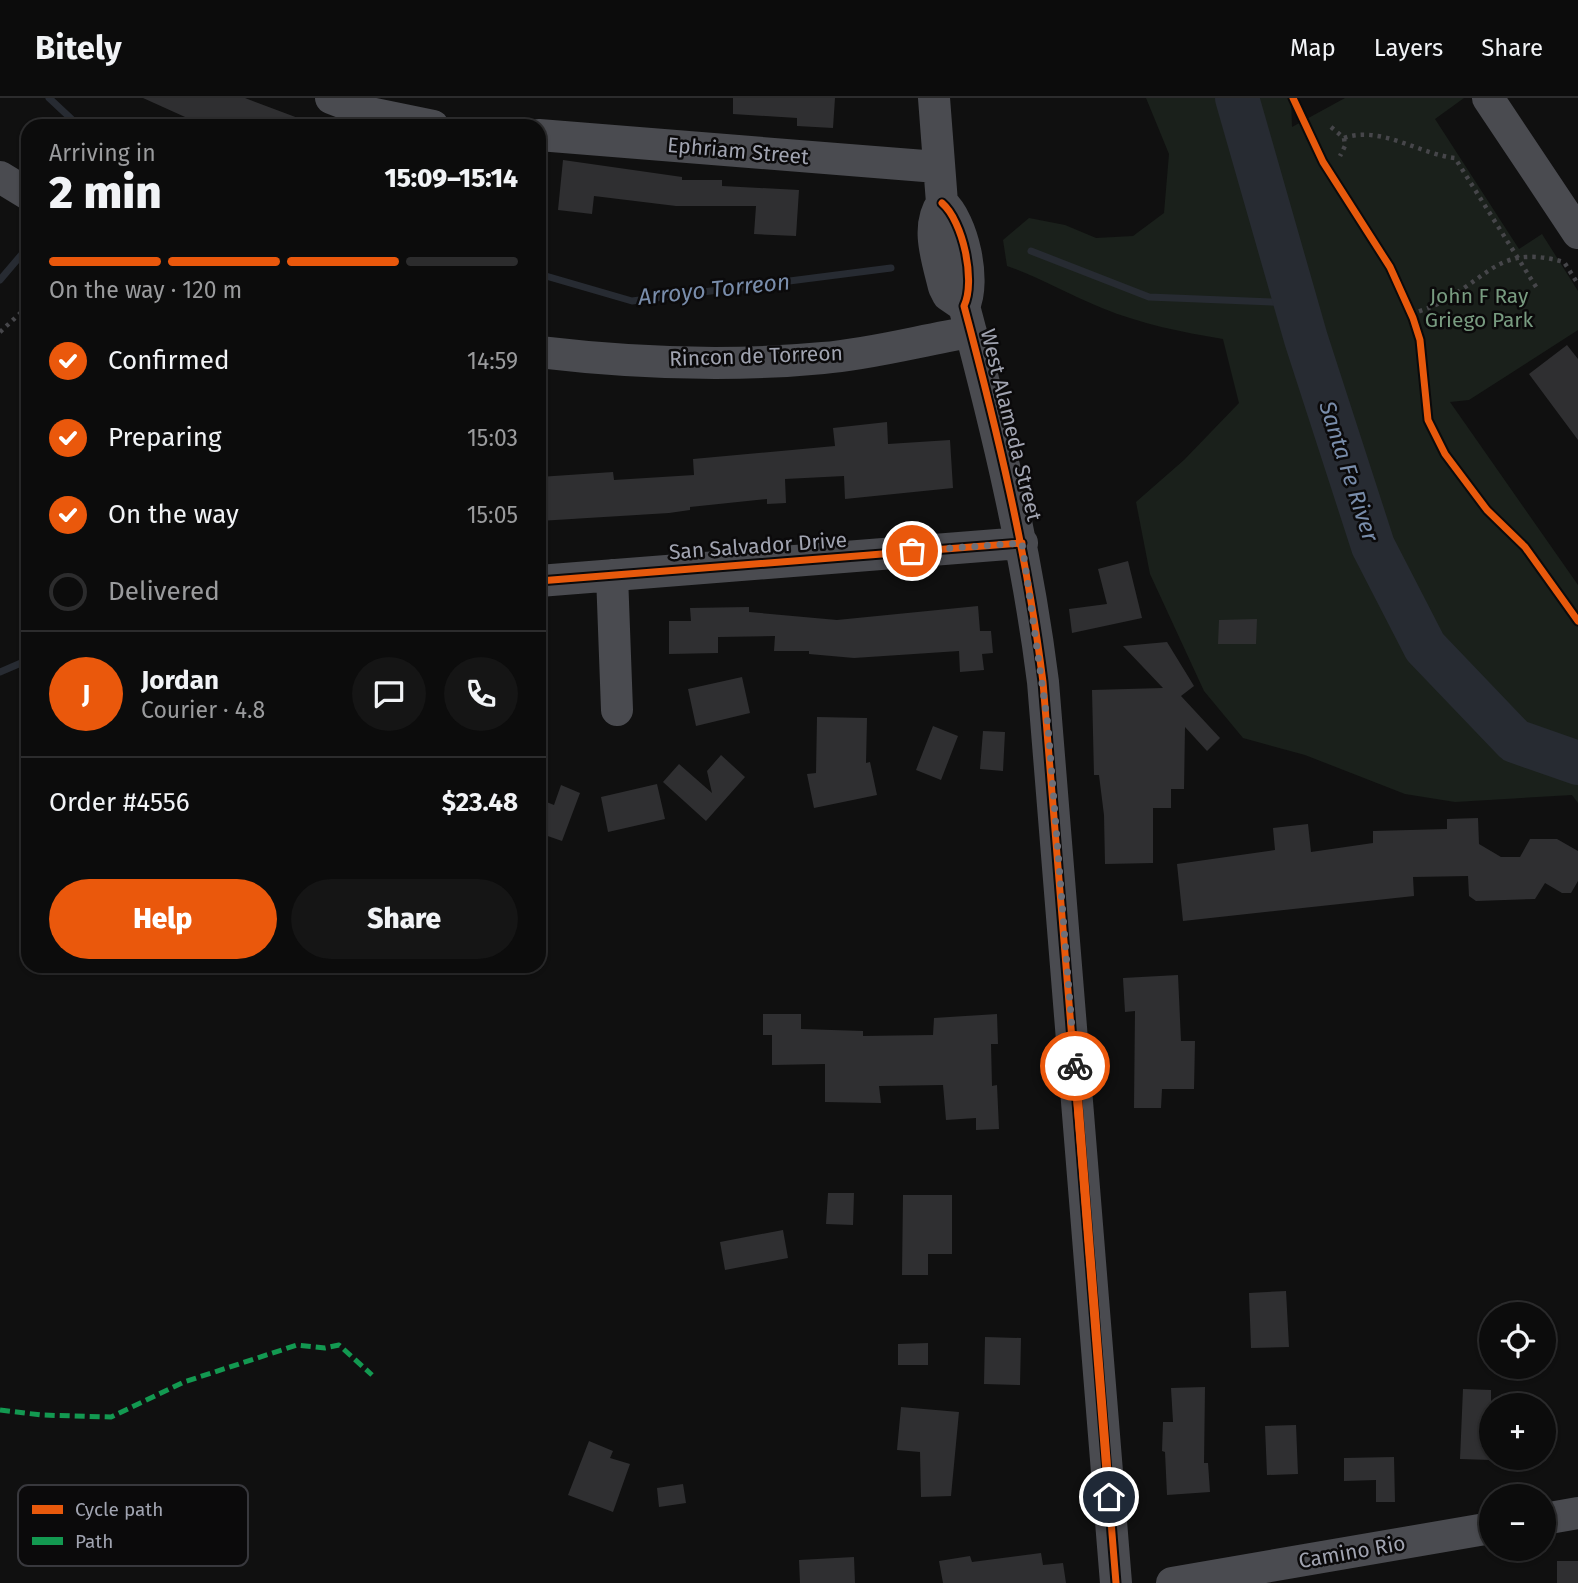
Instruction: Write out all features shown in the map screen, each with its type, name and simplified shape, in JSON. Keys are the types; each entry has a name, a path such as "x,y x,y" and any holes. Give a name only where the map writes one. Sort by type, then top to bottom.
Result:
{"street":[{"path":"332,98 370,113 399,119"},
{"name":"West Alameda Street","path":"934,98 937,167 942,203 934,220 933,231 944,287 967,319 1022,543 1039,647 1052,771 1116,1583"},
{"path":"1488,98 1578,233"},
{"name":"Ephriam Street","path":"546,136 937,167"},
{"path":"0,177 21,190"},
{"name":"Rincon de Torreon","path":"546,353 589,358 714,362 824,358 967,319"},
{"name":"San Salvador Drive","path":"546,580 1022,543"},
{"path":"611,575 617,710"},
{"path":"1556,1517 1578,1513"},
{"name":"Camino Rio","path":"1172,1583 1479,1530"}],"path":[{"path":"1331,127 1344,138 1345,146 1340,156"},
{"path":"1344,138 1375,136 1455,158 1538,290"},
{"path":"1406,303 1412,316 1447,299 1487,269 1509,259 1542,256 1564,262 1578,284"},
{"path":"0,332 21,312"}],"green space":[{"name":"John F Ray Griego Park","path":"1146,98 1291,98 1292,127 1345,98 1464,98 1435,119 1519,249 1542,234 1578,291 1578,330 1469,400 1450,402 1578,585 1578,803 1572,795 1455,802 1405,794 1305,755 1243,738 1204,691 1150,574 1136,502 1184,460 1239,403 1223,339 1131,319 1007,266 1003,240 1029,218 1065,225 1096,238 1133,236 1164,213 1169,154"}],"building":[{"path":"143,98 245,98 301,119 190,119"},
{"path":"733,98 835,98 833,128 797,126 797,118 733,114"},
{"path":"563,160 682,177 682,180 722,180 722,186 799,190 796,236 754,234 756,206 676,206 594,196 592,214 558,210"},
{"path":"1567,345 1578,359 1578,440 1529,374"},
{"path":"887,422 888,444 950,440 953,488 845,499 844,476 785,479 786,503 767,504 767,499 690,507 690,510 669,513 546,521 546,477 613,472 614,480 694,475 693,459 835,446 833,428"},
{"path":"1128,561 1142,618 1072,633 1069,609 1107,604 1098,569"},
{"path":"978,606 980,631 991,631 993,653 982,654 984,670 960,672 959,651 854,658 809,654 809,651 774,651 775,636 718,637 718,653 669,654 669,621 691,621 690,608 749,607 749,612 837,620"},
{"path":"1257,619 1256,644 1218,644 1219,620"},
{"path":"1167,642 1194,686 1181,696 1220,738 1207,751 1185,727 1184,789 1171,789 1171,808 1153,808 1153,863 1105,864 1104,815 1099,775 1094,775 1092,690 1163,688 1123,646"},
{"path":"742,677 750,713 696,726 688,689"},
{"path":"817,717 867,718 866,763 870,762 877,795 814,808 807,774 816,773"},
{"path":"933,726 958,736 941,780 916,770"},
{"path":"983,731 1005,732 1003,771 980,769"},
{"path":"721,755 745,777 706,821 663,782 679,764 712,793 707,771"},
{"path":"657,784 665,819 608,832 601,797"},
{"path":"561,785 580,793 562,841 546,835 546,802 554,805"},
{"path":"1478,818 1479,844 1501,857 1520,857 1530,839 1557,839 1578,851 1578,881 1571,893 1562,893 1545,883 1535,899 1476,901 1469,896 1468,876 1413,877 1414,896 1183,921 1177,864 1275,850 1273,828 1308,824 1311,852 1373,843 1373,831 1447,829 1447,819"},
{"path":"1178,975 1181,1041 1195,1041 1194,1089 1162,1089 1161,1108 1134,1108 1135,1011 1125,1012 1123,978"},
{"path":"763,1014 801,1014 801,1029 863,1031 863,1036 933,1035 934,1018 997,1014 998,1044 991,1044 992,1086 997,1085 999,1129 976,1130 976,1118 946,1120 943,1085 879,1086 881,1103 825,1102 825,1064 772,1065 772,1035 763,1035"},
{"path":"828,1193 854,1193 853,1225 826,1224"},
{"path":"903,1195 952,1195 952,1254 928,1254 928,1275 902,1275"},
{"path":"783,1230 788,1258 725,1270 720,1242"},
{"path":"1286,1291 1289,1347 1251,1348 1249,1293"},
{"path":"985,1337 1021,1338 1020,1385 984,1384"},
{"path":"928,1343 928,1365 898,1365 898,1344"},
{"path":"1205,1387 1204,1463 1208,1463 1210,1492 1167,1495 1165,1452 1162,1451 1163,1422 1173,1422 1171,1388"},
{"path":"1463,1389 1491,1390 1491,1393 1479,1393 1479,1460 1460,1459"},
{"path":"901,1407 959,1412 951,1496 921,1497 920,1452 897,1450"},
{"path":"1296,1425 1298,1474 1267,1475 1265,1426"},
{"path":"589,1441 613,1451 610,1458 630,1464 613,1512 568,1495"},
{"path":"1394,1457 1395,1502 1376,1502 1376,1480 1344,1481 1344,1458"},
{"path":"683,1484 686,1503 659,1507 657,1488"},
{"path":"1041,1553 1043,1565 1063,1563 1066,1583 943,1583 939,1561 970,1556 972,1562"},
{"path":"854,1557 855,1583 800,1583 799,1560"},
{"path":"1557,1561 1578,1561 1578,1583 1557,1583"}],"waterway":[{"name":"Arroyo Torreon","path":"49,98 72,119"},
{"name":"Santa Fe River","path":"1237,98 1306,339 1373,546 1425,647 1515,741 1578,763"},
{"path":"1031,251 1149,297 1296,303"},
{"path":"0,280 21,255"},
{"name":"Arroyo Torreon","path":"546,276 632,301 891,268"},
{"path":"0,672 21,663"}],"marked path":[{"path":"0,1410 41,1415 111,1417 184,1382 297,1345 325,1348 339,1345 372,1375"}],"cycle path":[{"path":"1293,98 1323,162 1390,267 1413,318 1420,340 1428,420 1445,454 1487,510 1525,547 1578,621"},
{"path":"942,203 956,223 965,252 969,282 964,306 1010,492 1029,587 1043,682 1116,1583"},
{"path":"546,580 1022,543"}],"way so far":[{"path":"912,551 1022,543 1048,726 1075,1066"}],"route":[{"path":"1075,1066 1109,1497"}]}
